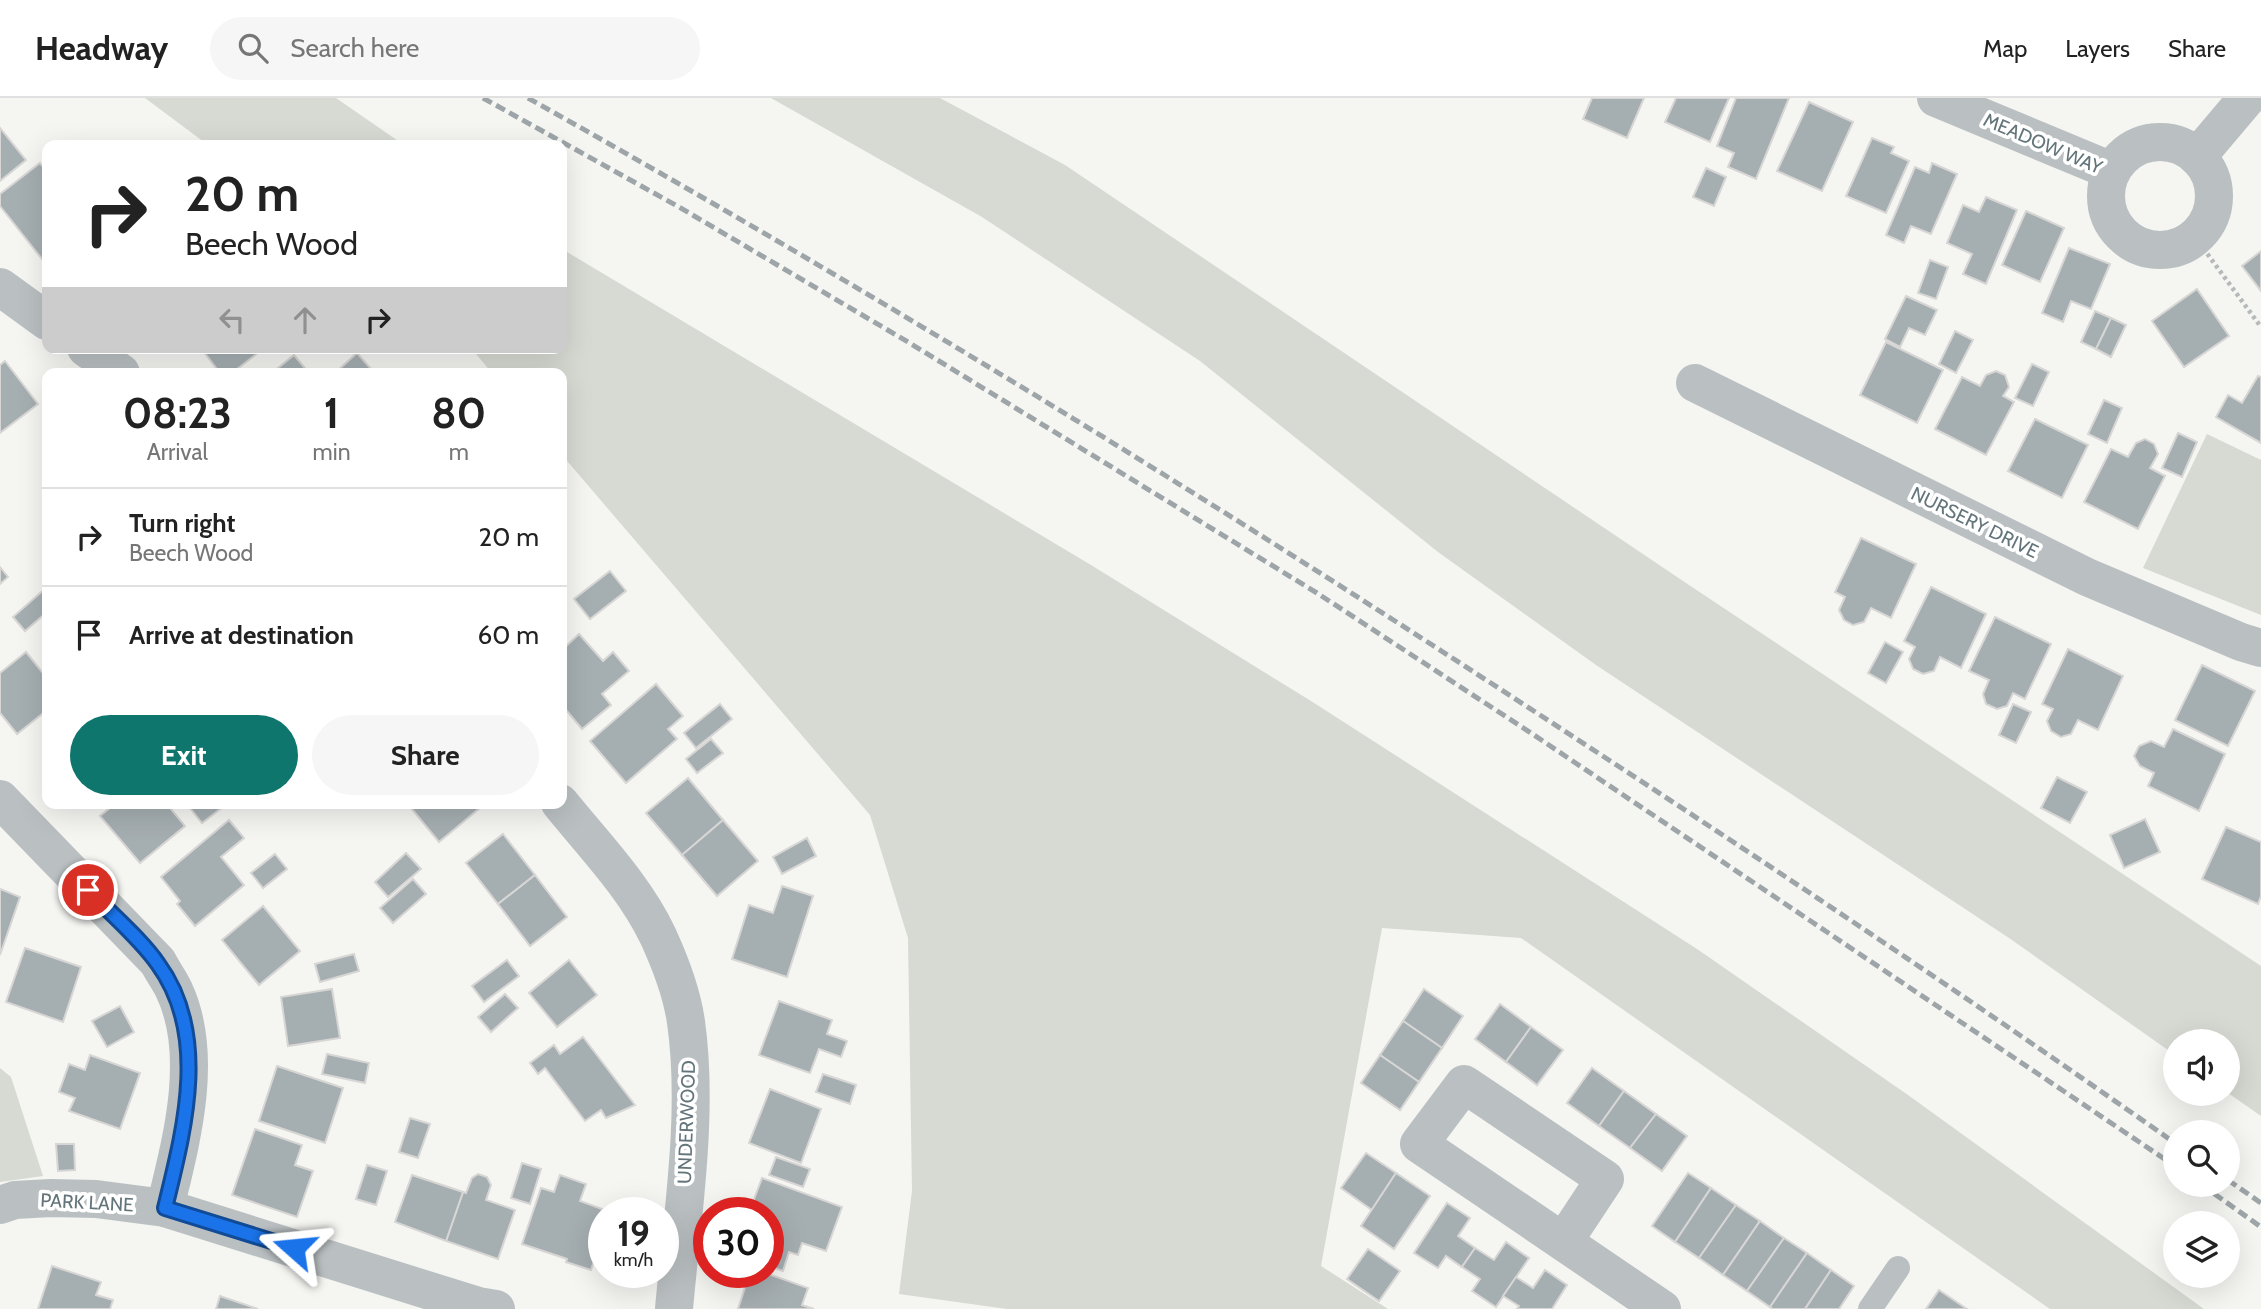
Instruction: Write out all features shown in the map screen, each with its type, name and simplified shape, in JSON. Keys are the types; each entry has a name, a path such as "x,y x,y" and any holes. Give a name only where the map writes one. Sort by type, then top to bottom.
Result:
{"street":[{"name":"MEADOW WAY","path":"1936,98 2112,172"},
{"path":"2195,237 2207,223 2213,206 2213,188 2208,172 2197,157 2247,98"},
{"name":"MEADOW WAY","path":"2195,237 2180,246 2161,250 2143,247 2127,239 2114,225 2107,208 2106,189 2112,172 2122,158 2135,148 2151,143 2167,143 2183,148 2197,157"},
{"path":"0,288 42,317"},
{"path":"94,354 114,368"},
{"name":"NURSERY DRIVE","path":"1695,383 2087,577 2261,648"},
{"path":"0,799 158,962 175,992 184,1023 190,1069 182,1135 165,1208"},
{"name":"UNDERWOOD","path":"565,809 630,889 657,935 673,974 686,1020 692,1086 674,1309"},
{"path":"1564,1241 1605,1179 1464,1084 1419,1144 1662,1309"},
{"name":"PARK LANE","path":"0,1205 15,1200 51,1198 96,1199 165,1208 478,1306 496,1309"}],"lane":[{"path":"1870,1309 1898,1268"}],"path":[{"path":"2195,237 2261,327"}],"shaded area":[{"path":"145,98 336,98 397,140 201,140"},
{"path":"771,98 940,98 1065,165 2261,966 2261,1116 2240,1101 2240,1029 2163,1029 2163,1047 2009,938 1596,665 1438,552 1200,361 982,217"},
{"path":"567,252 1091,565 1311,701 1697,949 1908,1095 2163,1279 2163,1288 2175,1288 2204,1309 2050,1309 1521,938 1382,928 1321,1266 1388,1309 1007,1309 899,1294 912,1191 908,938 870,815 567,461 567,368 488,368 476,354 567,354"},
{"path":"2207,434 2261,460 2261,615 2143,568"},
{"path":"0,1068 11,1077 43,1176 0,1182"}],"building":[{"path":"1592,98 1644,98 1627,138 1583,119"},
{"path":"1676,98 1729,98 1710,142 1665,122"},
{"path":"1736,98 1789,98 1756,179 1728,167 1734,153 1717,146"},
{"path":"1809,102 1853,122 1822,191 1777,171"},
{"path":"0,128 26,160 0,181"},
{"path":"1872,138 1894,147 1891,153 1909,161 1886,213 1846,196"},
{"path":"40,163 42,166 42,259 0,206 0,194"},
{"path":"1932,163 1957,174 1931,234 1911,226 1904,243 1886,235 1915,167 1929,173"},
{"path":"1706,168 1726,177 1714,206 1693,197"},
{"path":"1986,197 2017,210 1986,284 1963,274 1972,254 1947,243 1963,205 1979,212"},
{"path":"2026,211 2064,228 2040,282 2002,265"},
{"path":"2069,248 2110,264 2091,309 2071,301 2063,322 2042,313"},
{"path":"2261,251 2261,291 2242,266"},
{"path":"1930,260 1948,267 1936,299 1918,293"},
{"path":"2197,289 2229,336 2184,367 2152,321"},
{"path":"1906,296 1937,310 1925,335 1909,328 1900,347 1885,339"},
{"path":"2095,311 2111,318 2096,349 2081,342"},
{"path":"2111,318 2126,325 2111,357 2096,349"},
{"path":"1955,331 1973,340 1956,373 1939,364"},
{"path":"1886,342 1943,370 1917,423 1860,395"},
{"path":"206,354 256,354 238,368 216,368"},
{"path":"358,354 370,368 340,368"},
{"path":"294,355 305,368 278,368"},
{"path":"5,361 38,404 0,433 0,365"},
{"path":"2032,364 2049,372 2033,406 2015,398"},
{"path":"1996,371 2005,375 2009,387 2003,396 2014,402 1986,455 1935,429 1962,377 1980,386 1986,375"},
{"path":"2258,376 2261,377 2261,443 2216,417 2228,395 2242,403"},
{"path":"2104,400 2122,408 2107,443 2088,434"},
{"path":"2035,419 2088,445 2062,498 2008,471"},
{"path":"2178,433 2197,442 2182,477 2162,468"},
{"path":"2145,439 2154,444 2158,454 2150,468 2165,476 2138,529 2084,502 2111,449 2128,457 2136,443"},
{"path":"1861,538 1916,564 1891,618 1871,608 1864,622 1853,625 1844,620 1839,610 1845,597 1835,592"},
{"path":"0,567 8,577 0,584"},
{"path":"610,571 626,591 590,619 574,599"},
{"path":"1931,587 1986,614 1961,668 1940,657 1934,671 1923,674 1913,669 1909,659 1915,647 1904,641"},
{"path":"42,591 42,616 25,631 13,617"},
{"path":"1995,617 2051,644 2025,699 2013,693 2007,706 1997,709 1986,704 1983,694 1989,680 1969,671"},
{"path":"579,634 603,661 613,652 629,671 602,694 611,705 582,729 567,711 567,645"},
{"path":"1885,642 1903,652 1886,683 1868,673"},
{"path":"2068,649 2123,676 2098,730 2078,720 2071,734 2061,737 2051,731 2047,721 2053,709 2042,704"},
{"path":"26,652 42,672 42,714 17,734 0,713 0,673"},
{"path":"2202,665 2255,691 2228,746 2175,720"},
{"path":"656,684 683,716 668,729 677,739 626,783 590,741"},
{"path":"720,704 732,719 696,748 684,733"},
{"path":"2013,704 2031,712 2016,743 1999,735"},
{"path":"2173,729 2225,754 2199,811 2148,786 2154,773 2140,766 2134,756 2139,746 2151,741 2164,747"},
{"path":"711,739 723,753 697,773 686,759"},
{"path":"2057,777 2087,792 2070,823 2041,808"},
{"path":"688,778 723,820 682,855 646,813"},
{"path":"109,809 171,809 185,826 140,863 100,816"},
{"path":"191,809 220,809 202,823"},
{"path":"412,809 479,809 439,842"},
{"path":"2145,819 2160,852 2124,868 2110,835"},
{"path":"229,820 244,838 221,857 244,885 195,926 177,904 180,901 161,877"},
{"path":"723,820 758,861 717,896 682,855"},
{"path":"2226,827 2261,842 2261,896 2258,904 2202,879"},
{"path":"503,834 535,875 498,904 466,863"},
{"path":"807,838 816,856 782,874 773,857"},
{"path":"406,853 421,869 388,897 375,882"},
{"path":"275,854 287,869 263,888 251,873"},
{"path":"535,875 567,917 530,946 498,904"},
{"path":"413,879 426,894 393,923 380,908"},
{"path":"782,886 813,896 787,977 732,959 749,905 773,913"},
{"path":"0,889 20,897 0,955"},
{"path":"263,906 300,951 259,985 222,940"},
{"path":"25,948 81,967 63,1022 6,1002"},
{"path":"354,954 359,971 320,982 315,964"},
{"path":"507,960 519,976 484,1002 472,986"},
{"path":"569,960 597,995 557,1027 529,993"},
{"path":"332,989 340,1038 288,1046 281,997"},
{"path":"1424,989 1463,1016 1442,1048 1403,1021"},
{"path":"505,994 518,1008 491,1032 478,1017"},
{"path":"779,1001 832,1020 827,1034 847,1041 841,1057 819,1049 810,1073 759,1055"},
{"path":"1500,1004 1531,1027 1506,1062 1475,1039"},
{"path":"120,1006 134,1032 107,1047 92,1021"},
{"path":"1403,1021 1442,1048 1419,1082 1380,1055"},
{"path":"1531,1027 1563,1050 1537,1085 1506,1062"},
{"path":"583,1037 635,1105 606,1118 601,1110 585,1121 545,1068 538,1074 530,1063 554,1045 560,1054"},
{"path":"327,1054 369,1063 365,1083 322,1074"},
{"path":"90,1055 140,1073 120,1129 69,1111 75,1098 59,1092 69,1064 85,1070"},
{"path":"1380,1055 1419,1082 1400,1110 1361,1083"},
{"path":"277,1066 343,1088 325,1143 259,1121"},
{"path":"1592,1068 1624,1091 1599,1126 1567,1103"},
{"path":"823,1074 856,1085 850,1104 816,1092"},
{"path":"770,1089 821,1109 801,1163 749,1143"},
{"path":"1624,1091 1656,1114 1630,1148 1599,1126"},
{"path":"1656,1114 1687,1136 1662,1171 1630,1148"},
{"path":"410,1118 430,1124 418,1158 399,1152"},
{"path":"255,1129 302,1145 295,1165 313,1171 297,1217 232,1195"},
{"path":"56,1144 74,1144 75,1170 58,1171"},
{"path":"1366,1153 1396,1173 1372,1210 1341,1188"},
{"path":"776,1157 810,1169 803,1187 769,1175"},
{"path":"522,1163 541,1169 530,1204 511,1198"},
{"path":"367,1165 387,1171 376,1205 356,1199"},
{"path":"1396,1173 1430,1196 1394,1249 1361,1226"},
{"path":"1688,1173 1711,1188 1675,1242 1652,1226"},
{"path":"478,1174 487,1177 491,1185 486,1200 515,1210 498,1259 446,1241 463,1192 466,1193 472,1178"},
{"path":"412,1175 463,1192 446,1241 395,1222"},
{"path":"560,1175 586,1184 580,1201 588,1204 588,1269 522,1244 541,1188 554,1192"},
{"path":"762,1178 842,1207 826,1251 802,1243 798,1255 789,1252 784,1268 784,1197 755,1197"},
{"path":"1711,1188 1736,1205 1699,1258 1675,1242"},
{"path":"1447,1203 1470,1218 1458,1236 1475,1248 1462,1267 1446,1256 1438,1268 1414,1253"},
{"path":"1736,1205 1760,1221 1723,1275 1699,1258"},
{"path":"1760,1221 1784,1238 1747,1291 1723,1275"},
{"path":"1784,1238 1807,1253 1770,1307 1747,1291"},
{"path":"1506,1242 1529,1258 1496,1307 1472,1291 1480,1279 1462,1267 1475,1248 1494,1260"},
{"path":"1368,1249 1400,1271 1379,1301 1347,1279"},
{"path":"1807,1253 1831,1270 1805,1309 1773,1309 1770,1307"},
{"path":"52,1266 101,1282 96,1295 113,1300 110,1309 38,1309"},
{"path":"1545,1270 1567,1285 1552,1309 1517,1309 1519,1306 1503,1296 1516,1277 1533,1288"},
{"path":"1831,1270 1854,1286 1839,1309 1805,1309"},
{"path":"784,1279 808,1288 802,1305 814,1309 738,1309 745,1288 784,1288"},
{"path":"1939,1290 1967,1309 1926,1309"},
{"path":"220,1296 258,1309 216,1309"}],"railway":[{"path":"483,98 559,140"},
{"path":"528,98 869,295 1316,570 1803,888 2163,1135"},
{"path":"567,145 679,207 908,342 1317,593 1534,735 2163,1158"},
{"path":"2240,1188 2261,1203"},
{"path":"2219,1197 2261,1227"}],"route":[{"path":"88,890 158,962 175,992 184,1023 190,1069 182,1135 165,1208 294,1248"}]}
